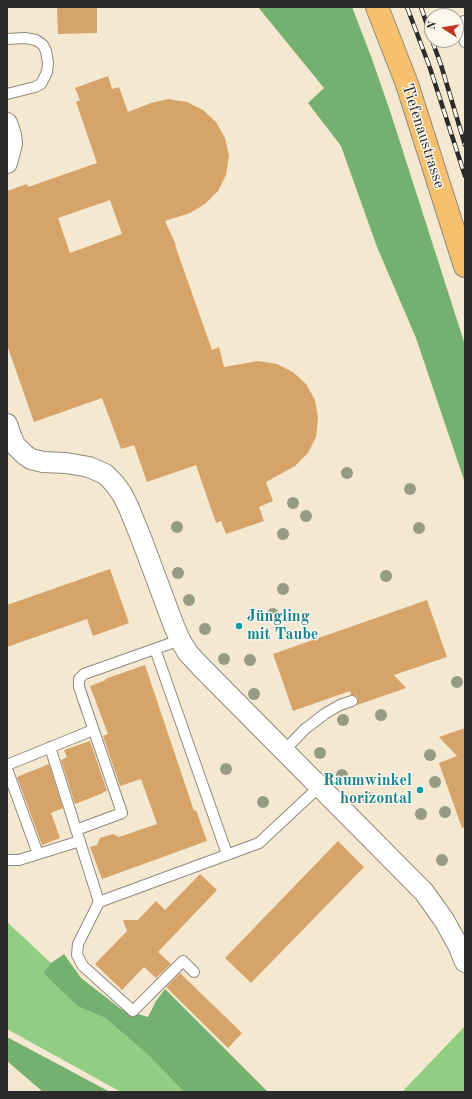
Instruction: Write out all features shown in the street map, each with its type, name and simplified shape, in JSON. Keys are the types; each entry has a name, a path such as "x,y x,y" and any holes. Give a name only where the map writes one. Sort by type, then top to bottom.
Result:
{"main road":[{"name":"Tiefenaustrasse","path":"378,7 406,84 465,266"}],"street":[{"path":"7,123 12,144 7,163"},
{"path":"7,424 15,445 31,459 43,462 66,463 90,467 105,474 114,483 122,494 129,508 174,626 188,653 424,892 444,920 459,947 465,962"}],"lane":[{"path":"7,39 25,38 36,40 46,51 48,63 47,72 41,84 7,94"},
{"path":"76,830 122,813 79,687 78,683 81,676 180,640"},
{"path":"155,649 227,854"},
{"path":"284,751 305,729 326,712 352,701"},
{"path":"7,765 93,730"},
{"path":"50,747 99,902"},
{"path":"7,769 38,854"},
{"path":"194,972 183,961 133,1011 83,966 77,955 78,944 99,902 259,843 319,787"},
{"path":"7,860 19,860 80,842"}],"green space":[{"path":"258,7 352,7 391,114 465,345 465,483 416,338 377,247 341,146 308,103 324,88"},
{"path":"7,922 51,963 43,973 77,1006 105,1018 146,1053 184,1092 121,1092 7,1029"},
{"path":"64,954 81,978 121,1009 148,1017 156,1001 165,989 268,1092 184,1092 146,1053 105,1018 77,1006 43,973 51,963"},
{"path":"465,1026 465,1092 402,1092"},
{"path":"7,1037 110,1092 43,1092 7,1061"}],"building":[{"path":"57,7 97,7 97,33 58,34"},
{"path":"108,76 112,89 119,87 128,112 151,103 168,99 187,102 203,110 216,122 225,138 229,156 226,175 218,191 205,204 190,213 165,221 176,245 212,350 219,347 224,367 258,361 277,364 293,372 306,384 315,400 318,418 316,437 308,453 295,466 266,482 273,501 259,507 264,521 226,534 221,521 216,523 196,465 147,482 134,445 121,449 102,398 34,422 7,345 7,191 27,184 28,187 97,163 76,102 80,100 75,88","holes":["110,200 122,234 70,253 58,218"]},
{"path":"110,569 129,623 93,636 87,619 7,647 7,605"},
{"path":"427,600 447,657 394,675 406,688 357,705 358,699 356,696 351,695 350,691 293,711 273,654"},
{"path":"145,665 194,811 196,810 207,841 102,879 90,847 97,845 100,838 113,834 119,837 157,824 141,779 120,786 103,736 108,734 90,686"},
{"path":"465,728 465,827 462,828 439,763 457,756 439,737"},
{"path":"90,741 107,791 75,804 61,760 67,757 64,750"},
{"path":"49,764 63,808 51,813 60,838 42,845 17,777"},
{"path":"338,841 364,867 251,983 225,958"},
{"path":"200,874 217,890 158,952 171,964 156,978 144,967 122,990 95,964 127,931 123,920 138,920 156,901 165,910"},
{"path":"180,973 242,1033 228,1048 166,987"}],"railway":[{"path":"407,7 430,68 465,176"},
{"path":"421,7 424,16"},
{"path":"435,48 465,145"}],"place":[{"name":"Jüngling mit Taube","path":"239,626"},
{"name":"Raumwinkel horizontal","path":"420,790"}]}
